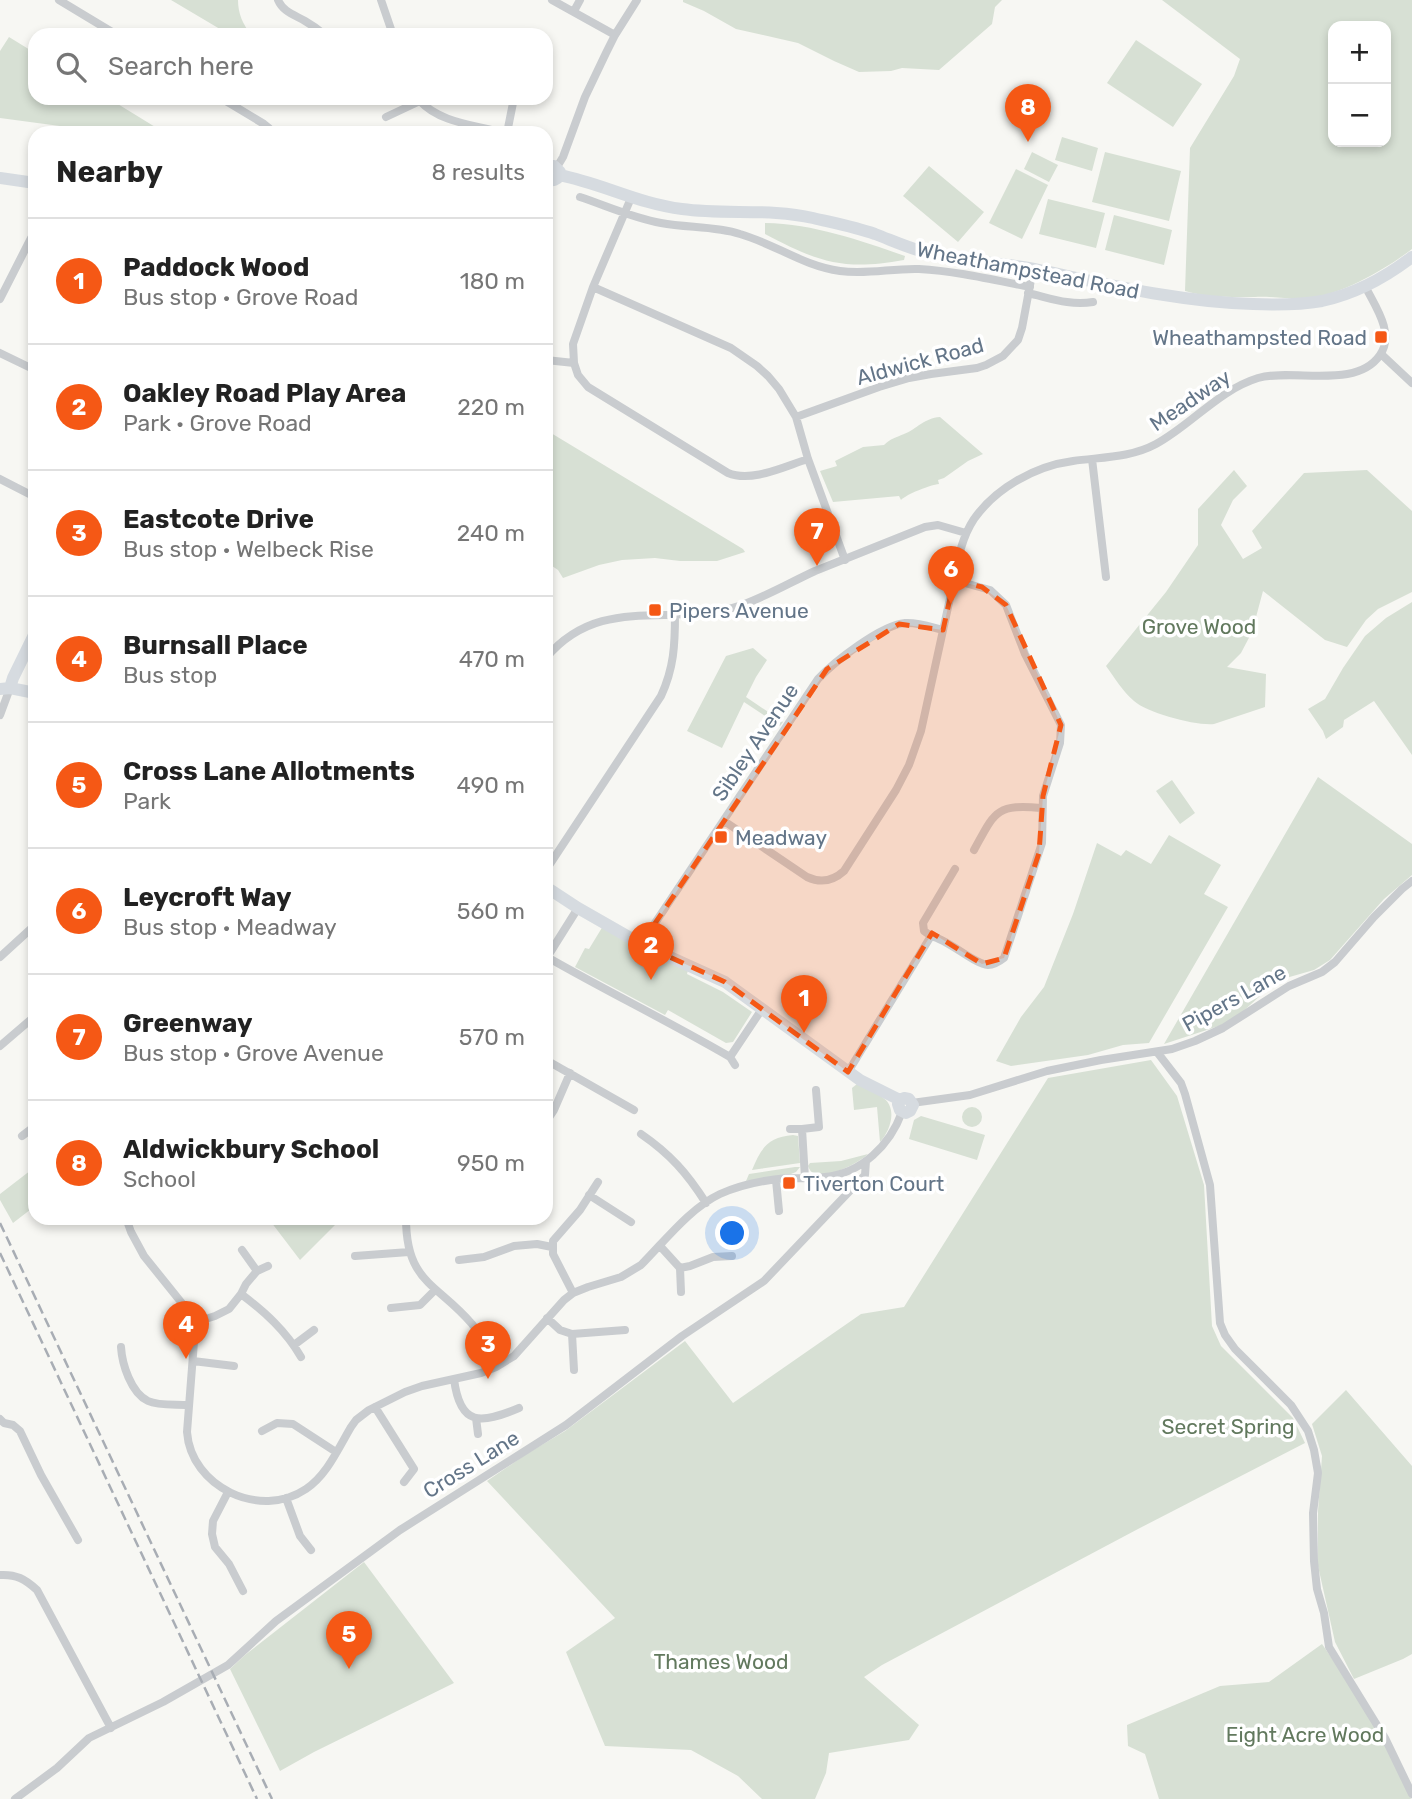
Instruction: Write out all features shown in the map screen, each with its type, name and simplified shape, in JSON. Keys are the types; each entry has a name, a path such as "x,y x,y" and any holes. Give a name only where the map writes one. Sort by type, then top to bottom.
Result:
{"street":[{"path":"59,0 105,28"},
{"path":"278,0 286,11 316,28"},
{"path":"381,0 389,28"},
{"path":"552,0 615,35"},
{"path":"574,11 580,0"},
{"path":"553,168 563,156 585,97 615,35 637,0"},
{"path":"233,105 266,126"},
{"path":"386,117 409,105"},
{"path":"423,105 439,116 466,126"},
{"path":"507,126 512,105"},
{"name":"Wheathampstead Road","path":"553,174 576,178 631,198 682,209 788,213 874,234 908,248 940,256 1034,269 1220,304 1302,304 1342,295 1365,286 1412,257"},
{"path":"0,178 28,182"},
{"name":"Wheathampstead Road","path":"580,197 661,223 741,234 809,264 839,271 870,273 919,270 954,273 1029,290 1060,302 1093,302"},
{"path":"631,198 593,287 573,344 578,375 588,387 737,477 747,477 808,459"},
{"path":"0,299 28,244"},
{"name":"Aldwick Road","path":"796,417 909,378 978,368 1003,356 1018,340 1034,269"},
{"path":"1365,286 1385,328 1381,354 1412,383"},
{"path":"593,287 731,348 768,376 796,417 808,459 845,560"},
{"path":"0,353 28,367"},
{"name":"Meadway","path":"724,821 807,877 816,881 827,881 839,875 896,790 909,765 921,731 966,533 985,507 1022,478 1051,466 1071,461 1122,456 1155,445 1228,392 1258,378 1289,374 1323,376 1356,371 1368,366 1381,354"},
{"path":"553,361 574,363"},
{"path":"1092,459 1106,577"},
{"path":"0,479 28,493"},
{"path":"553,650 569,637 595,623 622,617 701,614 740,606 931,526 944,526 966,533"},
{"path":"954,580 990,590 1006,605 1025,654 1061,725 1060,743 1041,808 1042,843 1004,958 993,964 982,964 924,931 923,923 955,869"},
{"path":"553,859 661,696 675,652 676,614"},
{"name":"Sibley Avenue","path":"641,944 818,679 835,661 899,624 913,623 943,630"},
{"path":"0,715 5,689 28,648"},
{"path":"5,689 28,692"},
{"path":"974,850 991,820 999,812 1013,807 1041,808"},
{"name":"Pipers Lane","path":"905,1105 970,1095 1047,1071 1182,1046 1223,1028 1289,986 1322,972 1335,962 1374,917 1412,881"},
{"path":"553,892 641,944 725,982 848,1072 905,1105"},
{"path":"553,948 578,908"},
{"path":"0,957 28,931"},
{"path":"848,1072 931,936"},
{"path":"553,962 678,1027 732,1061 762,1009"},
{"path":"0,1046 28,1022"},
{"path":"1157,1052 1181,1083 1210,1185 1220,1322 1225,1335 1235,1349 1291,1405 1308,1431 1314,1450 1318,1472 1312,1513 1314,1561 1329,1647 1385,1738 1412,1794"},
{"path":"553,1064 634,1110"},
{"path":"553,1112 570,1073"},
{"path":"790,1129 818,1127 816,1090"},
{"name":"Cross Lane","path":"15,1799 57,1768 89,1738 191,1687 228,1665 276,1621 400,1530 566,1425 682,1336 764,1280 864,1175 866,1161 891,1135 905,1105"},
{"path":"802,1129 805,1178"},
{"path":"22,1136 28,1131"},
{"path":"641,1134 657,1144 682,1168 706,1203"},
{"path":"128,1225 144,1256 185,1307 193,1323 187,1439 194,1458 209,1479 228,1492 264,1501 299,1493 317,1480 356,1420 375,1407 422,1385 481,1373 514,1356 564,1300 587,1287 621,1277 641,1265 706,1203 731,1190 776,1180 834,1176 866,1161"},
{"path":"776,1180 779,1211"},
{"path":"573,1293 553,1254 553,1241 580,1210 598,1182"},
{"path":"590,1195 631,1222"},
{"path":"406,1225 409,1252 414,1265 423,1278 475,1327 496,1367"},
{"path":"459,1260 484,1257 514,1246 537,1244 552,1247"},
{"path":"660,1246 680,1268 681,1292"},
{"path":"242,1250 257,1271"},
{"path":"355,1256 409,1252"},
{"path":"680,1268 713,1257 732,1256"},
{"path":"193,1323 222,1314 242,1294 246,1284 257,1271 268,1266"},
{"path":"391,1308 420,1305 435,1290"},
{"path":"242,1294 265,1312 301,1357"},
{"path":"547,1318 560,1330 572,1334 625,1330"},
{"path":"294,1345 314,1330"},
{"path":"572,1334 574,1370"},
{"path":"121,1347 124,1368 141,1397 151,1402 188,1405"},
{"path":"193,1362 234,1366"},
{"path":"453,1379 458,1403 476,1418 492,1418 519,1408"},
{"path":"375,1407 414,1469 404,1482"},
{"path":"476,1418 478,1434"},
{"path":"0,1419 20,1431 41,1475 78,1540"},
{"path":"262,1431 276,1423 293,1424 336,1452"},
{"path":"228,1492 213,1521 212,1534 215,1547 226,1559 243,1591"},
{"path":"286,1498 300,1536 310,1550"},
{"path":"0,1575 22,1577 37,1590 111,1728"}],"highlighted area":[{"path":"954,580 982,587 1006,605 1061,725 1043,796 1039,853 1004,958 982,964 932,933 848,1072 725,982 641,944 827,669 899,624 943,630"}],"green space":[{"path":"171,0 238,0 247,28 218,28"},
{"path":"683,0 1002,0 995,7 992,24 939,70 902,68 859,72 798,43 736,29"},
{"path":"1162,0 1412,0 1412,249 1364,280 1323,296 1296,299 1220,297 1185,291 1190,148 1234,76 1240,59"},
{"path":"9,37 28,49 28,105 119,105 154,126 60,126 0,118 0,51"},
{"path":"1136,40 1202,84 1173,127 1107,83"},
{"path":"1062,137 1098,148 1092,171 1055,160"},
{"path":"1032,152 1058,165 1049,182 1024,169"},
{"path":"1105,152 1181,171 1169,221 1092,202"},
{"path":"929,166 984,212 958,242 903,196"},
{"path":"1016,169 1048,185 1022,239 989,223"},
{"path":"1048,199 1105,213 1096,248 1039,234"},
{"path":"1114,215 1172,230 1164,265 1105,250"},
{"path":"765,223 801,226 836,234 905,256 904,260 864,265 832,262 800,251 765,234"},
{"path":"940,417 983,454 938,480 939,484 919,490 901,500 899,496 833,502 820,471 837,466 835,461 863,447 884,445 925,422"},
{"path":"553,434 745,552 717,561 655,558 622,560 563,578 553,567"},
{"name":"Grove Wood","path":"1234,470 1247,486 1233,500 1221,525 1243,559 1262,548 1252,531 1304,473 1367,470 1412,511 1412,592 1378,609 1366,620 1347,647 1325,640 1263,591 1252,632 1241,653 1227,667 1266,674 1265,707 1214,724 1196,723 1172,718 1140,706 1126,693 1106,666 1166,592 1198,545 1198,509"},
{"path":"1412,602 1412,755 1374,701 1344,720 1343,727 1326,739 1308,709 1325,699 1365,636 1386,618"},
{"path":"753,648 767,660 746,697 783,722 780,726 744,702 722,748 687,731 726,656"},
{"path":"1318,777 1412,844 1412,875 1384,899 1330,960 1314,970 1286,978 1271,986 1239,1015 1222,1025 1164,1044"},
{"path":"1172,780 1195,813 1180,824 1156,791"},
{"path":"1169,835 1221,865 1204,894 1228,907 1149,1043 1123,1045 1088,1055 1011,1066 996,1061 1021,1017 1044,987 1097,843 1121,856 1126,850 1151,864"},
{"path":"603,926 688,970 687,974 723,992 752,1012 733,1042 726,1043 668,1010 665,1015 575,967 585,948 589,949"},
{"path":"1151,1060 1177,1096 1204,1185 1212,1326 1221,1346 1293,1418 1305,1443 1138,1529 864,1677 919,1725 909,1740 829,1753 826,1773 815,1799 762,1799 738,1776 691,1750 605,1746 566,1652 615,1618 487,1481 565,1431 685,1341 733,1403 861,1314 904,1307 1048,1078"},
{"path":"857,1084 879,1095 890,1107 890,1125 880,1142 877,1107 854,1110 852,1088"},
{"path":"968,1107 976,1107 982,1117 976,1127 968,1127 962,1121 962,1113"},
{"path":"921,1116 985,1135 977,1160 909,1139 914,1120"},
{"path":"798,1136 800,1163 752,1170 766,1145 777,1138"},
{"path":"868,1154 851,1165 828,1174 814,1173 808,1166 810,1163 841,1161"},
{"path":"800,1167 791,1174 746,1181 749,1174"},
{"path":"28,1172 28,1211 13,1223 0,1200 0,1194"},
{"path":"273,1225 335,1225 300,1260"},
{"path":"1346,1390 1412,1466 1412,1654 1354,1679 1335,1642 1318,1566 1322,1456 1312,1424"},
{"path":"364,1562 454,1683 280,1771 230,1669"},
{"name":"Eight Acre Wood","path":"1322,1644 1359,1698 1411,1799 1159,1799 1145,1754 1128,1746 1127,1725 1220,1686 1269,1682"}],"railway":[{"path":"0,1223 272,1799"},
{"path":"0,1253 257,1799"}],"place":[{"name":"Aldwickbury School","path":"1028,142"},
{"name":"Wheathampsted Road","path":"1381,337"},
{"name":"Greenway","path":"817,566"},
{"name":"Leycroft Way","path":"951,604"},
{"name":"Pipers Avenue","path":"655,610"},
{"name":"Meadway","path":"721,837"},
{"name":"Oakley Road Play Area","path":"651,980"},
{"name":"Paddock Wood","path":"804,1033"},
{"name":"Tiverton Court","path":"789,1183"},
{"name":"Burnsall Place","path":"186,1359"},
{"name":"Eastcote Drive","path":"488,1379"},
{"name":"Cross Lane Allotments","path":"349,1669"}],"park label":[{"name":"Secret Spring","path":"1228,1426"},
{"name":"Thames Wood","path":"721,1661"}]}
